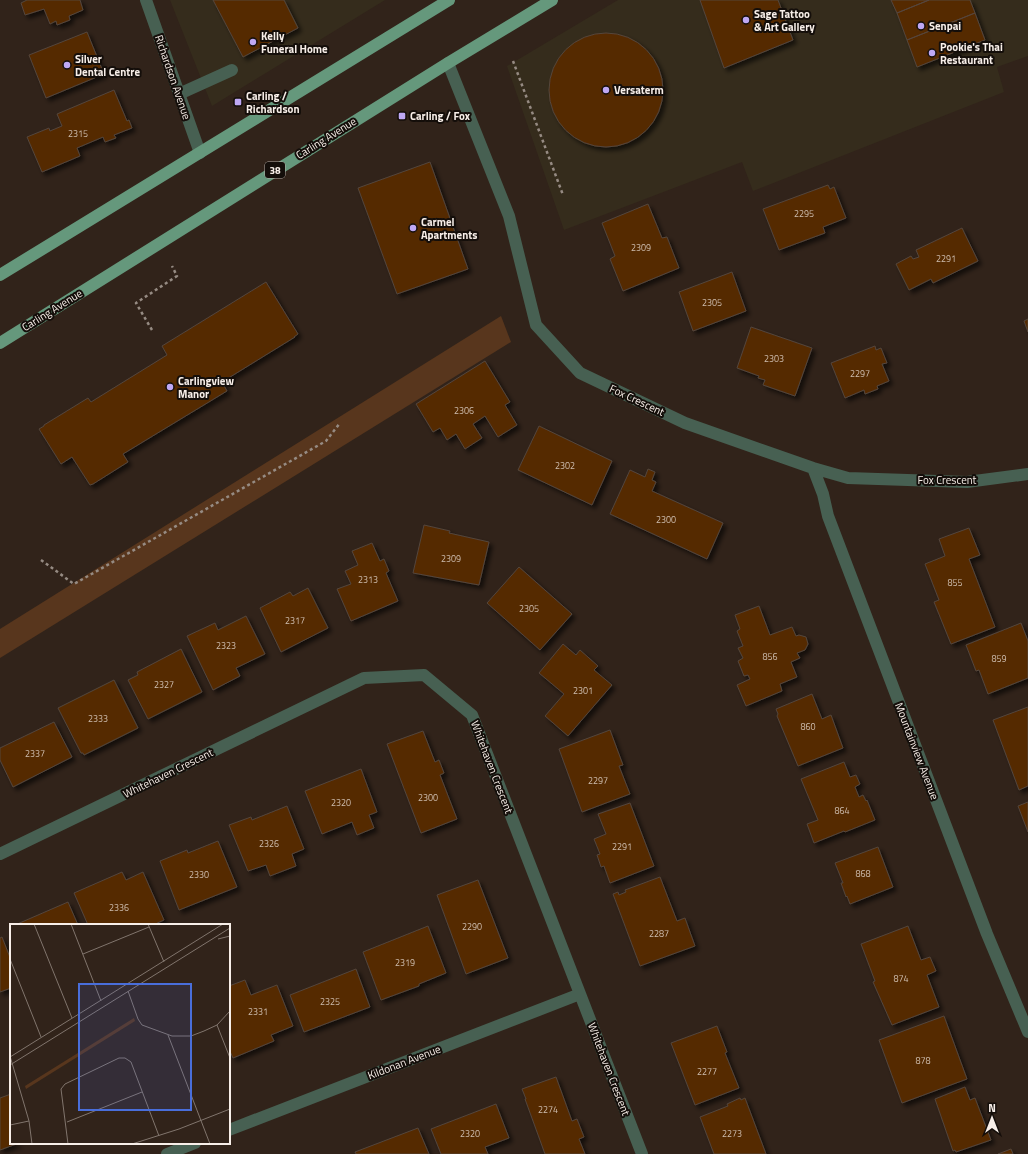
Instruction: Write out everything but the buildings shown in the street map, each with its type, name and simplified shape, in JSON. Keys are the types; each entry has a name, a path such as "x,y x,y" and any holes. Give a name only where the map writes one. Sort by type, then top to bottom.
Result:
{"main road":[{"path":"0,276 448,0"},
{"name":"Carling Avenue","path":"0,343 448,63 552,0"}],"street":[{"name":"Richardson Avenue","path":"146,0 200,153"},
{"name":"Fox Crescent","path":"448,63 509,216 536,325 580,373 685,423 813,468 848,478 967,482 1028,474"},
{"path":"179,94 232,70"},
{"name":"Mountainview Avenue","path":"813,468 823,494 828,516 972,896 1028,1032"},
{"name":"Whitehaven Crescent","path":"0,854 364,678 424,674 472,715 642,1154"},
{"name":"Kildonan Avenue","path":"230,1130 580,994"},
{"path":"167,1154 192,1144"}],"path":[{"path":"513,61 562,195"},
{"path":"152,330 136,303 177,276 172,266"},
{"path":"41,560 74,584 326,441 340,423"}],"shaded area":[{"path":"170,0 385,0 212,106"},
{"path":"618,0 1028,0 1028,56 997,67 1004,92 753,191 742,162 564,230 507,66"},
{"path":"501,316 511,342 0,658 0,629"}],"place":[{"name":"Sage Tattoo & Art Gallery","path":"746,20"},
{"name":"Senpai","path":"921,26"},
{"name":"Kelly Funeral Home","path":"253,42"},
{"name":"Pookie's Thai Restaurant","path":"932,53"},
{"name":"Silver Dental Centre","path":"67,65"},
{"name":"Versaterm","path":"606,90"},
{"name":"Carling / Richardson","path":"238,102"},
{"name":"Carling / Fox","path":"402,116"},
{"name":"Carmel Apartments","path":"413,228"},
{"name":"Carlingview Manor","path":"170,387"}]}
